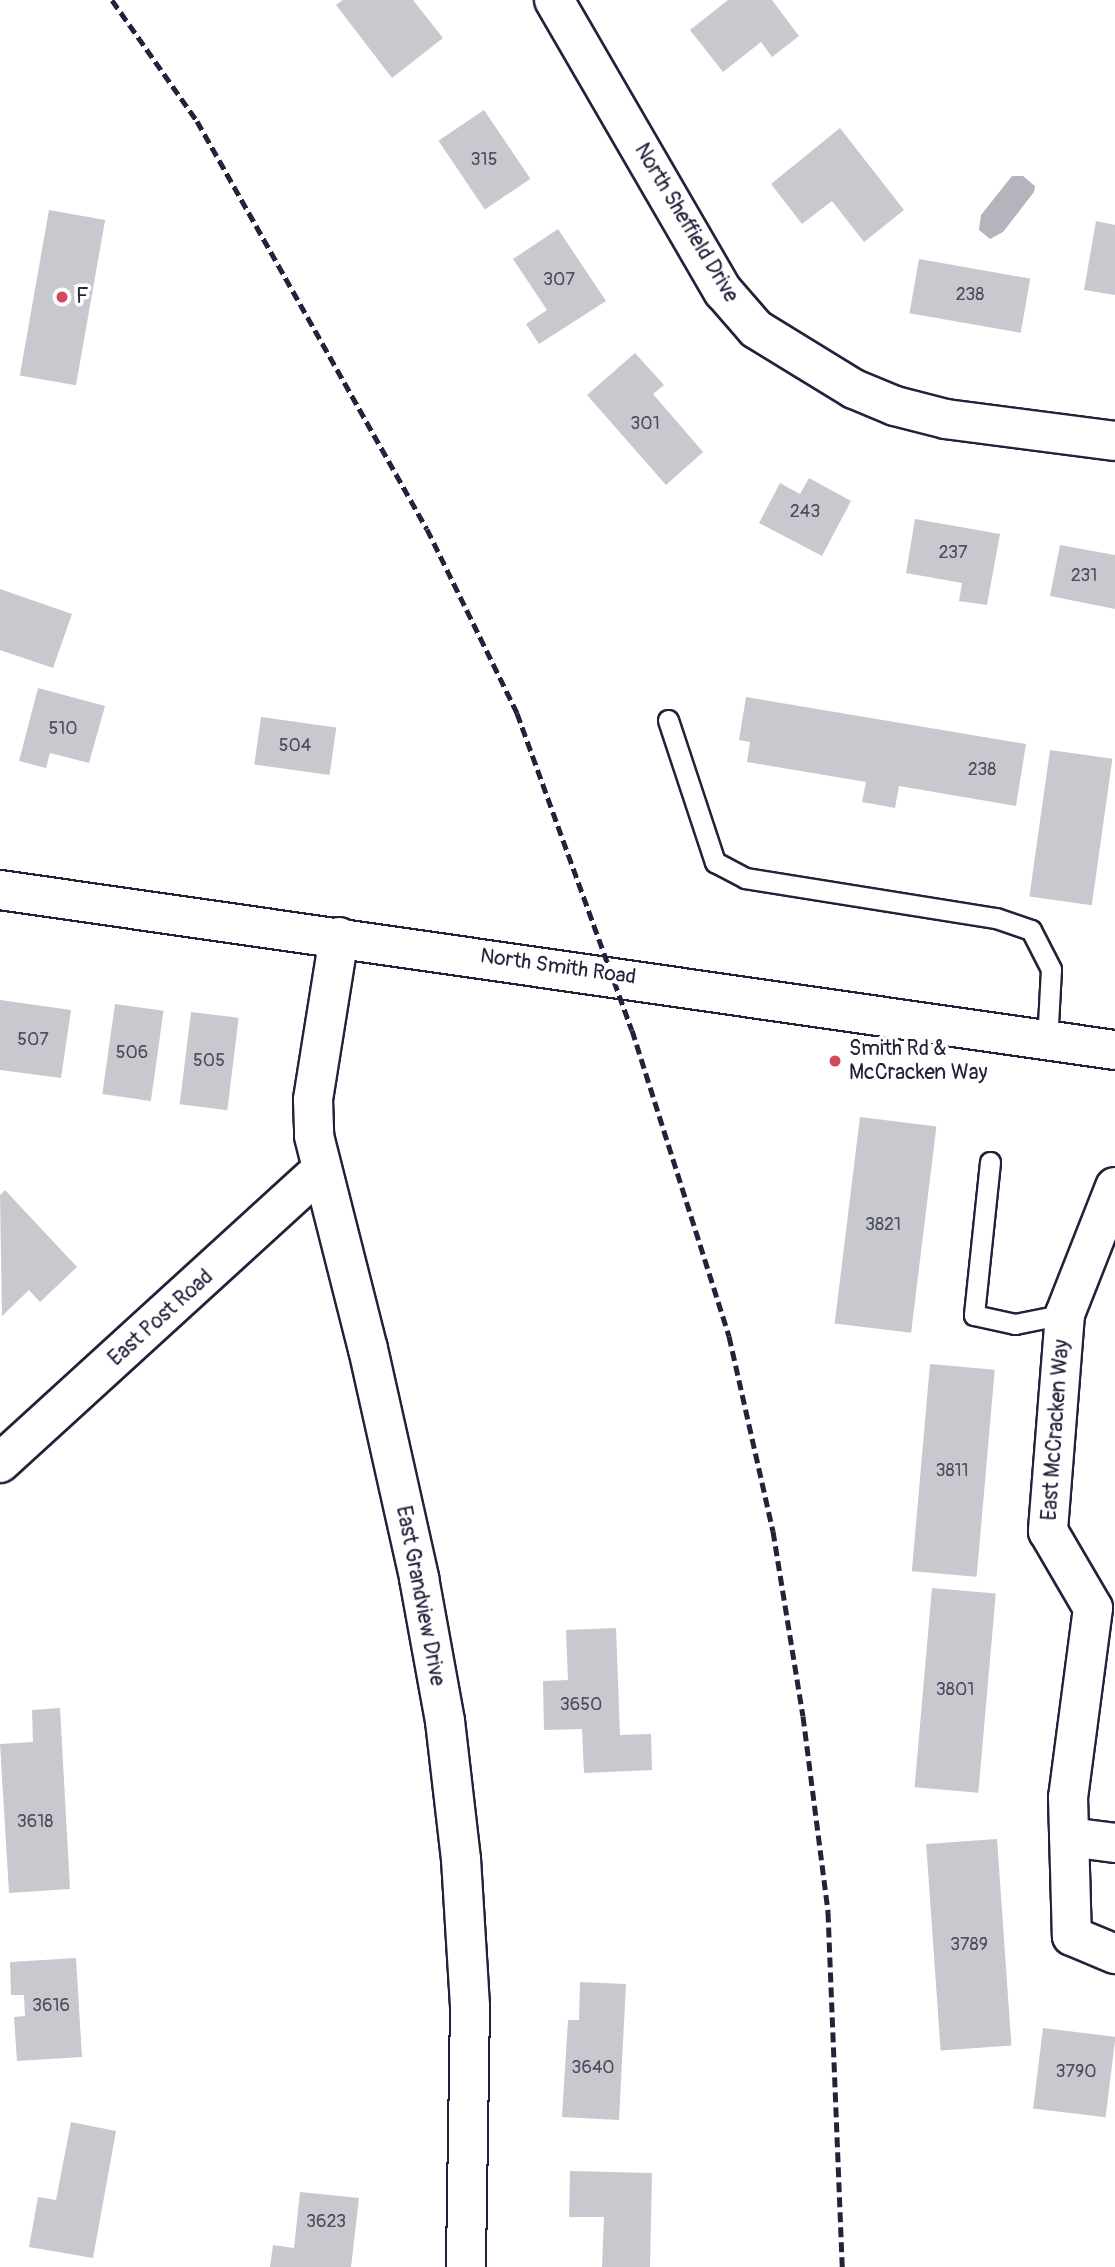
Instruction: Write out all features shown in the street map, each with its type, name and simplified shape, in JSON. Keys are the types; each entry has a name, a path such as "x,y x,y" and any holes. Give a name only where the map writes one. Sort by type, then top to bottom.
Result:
{"street":[{"name":"North Sheffield Drive","path":"554,0 723,291 756,329 854,389 895,406 946,419 1115,441"},
{"name":"North Smith Road","path":"0,890 1115,1050"},
{"name":"East Grandview Drive","path":"339,937 313,1100 320,1171 368,1349 444,1721 461,1859 470,2007 466,2267"},
{"name":"East Post Road","path":"6,1450 320,1171"},
{"name":"East McCracken Way","path":"1113,1196 1065,1314 1048,1531 1093,1608 1068,1797 1072,1936 1115,1954"},
{"path":"1069,1838 1115,1843"}],"lane":[{"path":"668,720 715,862 745,878 996,918 1031,930 1051,969 1047,1042"},
{"path":"990,1162 974,1315 1015,1324 1065,1314"}],"shaded area":[{"path":"1012,176 1023,176 1035,186 1034,192 1003,232 990,239 979,230 981,215"}],"building":[{"path":"343,0 413,0 443,38 392,78 336,5"},
{"path":"728,0 772,0 799,36 772,57 761,42 723,72 690,30"},
{"path":"484,110 530,179 485,210 438,141"},
{"path":"840,128 904,210 864,242 832,201 802,224 771,184"},
{"name":"F","path":"49,210 105,220 76,385 20,375"},
{"path":"1096,221 1115,225 1115,295 1084,290"},
{"path":"558,229 606,301 539,344 526,324 547,310 513,259"},
{"path":"919,259 1030,279 1021,333 909,313"},
{"path":"635,353 664,385 653,394 703,452 666,485 587,395"},
{"path":"809,478 851,501 822,556 759,523 780,483 800,494"},
{"path":"915,519 1000,534 987,605 959,601 962,583 906,573"},
{"path":"1060,545 1115,555 1115,609 1050,596"},
{"path":"0,589 72,614 53,668 0,650"},
{"path":"38,688 105,706 89,763 50,753 46,768 19,761"},
{"path":"746,697 1026,744 1016,806 899,786 895,808 862,802 866,782 747,762 750,742 739,740"},
{"path":"261,717 336,728 330,775 254,765"},
{"path":"1050,750 1112,759 1092,905 1029,897"},
{"path":"0,1000 71,1010 61,1078 0,1070"},
{"path":"115,1004 164,1011 151,1101 102,1094"},
{"path":"191,1012 239,1018 227,1110 180,1104"},
{"path":"860,1117 936,1126 911,1333 835,1323"},
{"path":"5,1190 77,1267 40,1302 29,1290 2,1316 0,1195"},
{"path":"930,1364 995,1370 977,1577 912,1571"},
{"path":"932,1588 996,1594 978,1793 915,1787"},
{"path":"616,1628 620,1735 651,1734 652,1770 584,1773 582,1729 544,1730 543,1681 568,1680 566,1630"},
{"path":"60,1708 70,1889 9,1893 0,1744 33,1742 32,1710"},
{"path":"997,1839 1011,2045 941,2050 926,1844"},
{"path":"76,1958 82,2057 17,2061 14,2017 25,2016 24,1995 11,1995 10,1962"},
{"path":"580,1982 626,1984 619,2120 562,2117 568,2020 579,2020"},
{"path":"1043,2028 1115,2037 1106,2117 1033,2108"},
{"path":"71,2122 116,2131 93,2258 29,2247 38,2197 56,2200"},
{"path":"570,2171 652,2173 650,2267 602,2267 604,2217 569,2217"},
{"path":"300,2192 359,2198 351,2267 270,2267 273,2245 294,2248"}],"railway":[{"path":"112,0 197,121 427,529 517,713 632,1030 729,1336 773,1531 803,1716 828,1912 842,2267"}],"place":[{"name":"F","path":"62,297"},
{"name":"Smith Rd & McCracken Way","path":"835,1061"}]}
